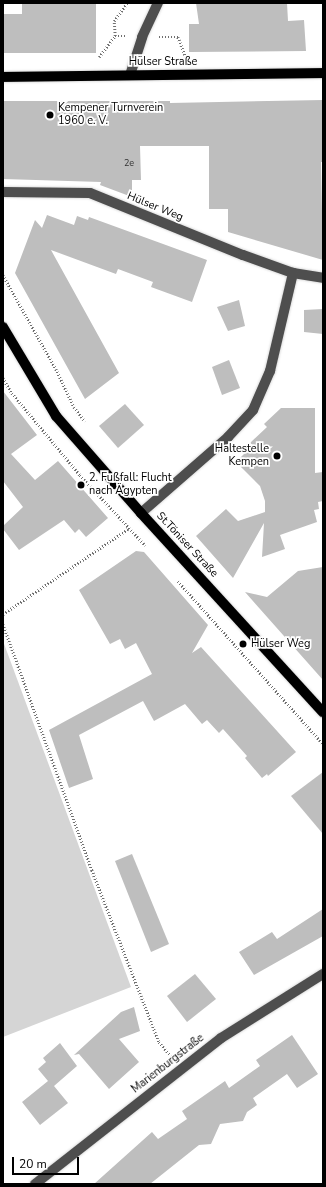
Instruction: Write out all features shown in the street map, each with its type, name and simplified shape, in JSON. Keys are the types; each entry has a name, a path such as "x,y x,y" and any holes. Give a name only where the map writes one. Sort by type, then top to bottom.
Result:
{"main road":[{"name":"Hülser Straße","path":"3,77 323,73"},
{"name":"St.Töniser Straße","path":"3,327 56,416 142,514 323,712"}],"street":[{"path":"130,75 142,37 158,3"},
{"name":"Hülser Weg","path":"3,192 90,193 243,256 293,273 323,278"},
{"path":"142,514 228,438 252,410 270,370 293,273"},
{"name":"Marienburgstraße","path":"35,1184 221,1038 323,974"}],"path":[{"path":"94,58 102,57 115,36 114,22 127,3"},
{"path":"3,378 12,393 80,475 128,529 148,547"},
{"path":"3,614 128,529 142,514"},
{"path":"175,577 323,744"},
{"path":"3,624 92,870 159,1042 182,1069"}],"shaded area":[{"path":"3,641 131,987 3,1037"}],"building":[{"path":"22,3 96,3 96,53 3,53 3,14 22,14"},
{"path":"196,3 287,3 288,21 304,20 306,51 189,52 189,24 199,24"},
{"path":"323,100 323,162 321,162 323,260 228,232 228,209 209,209 209,146 140,146 141,180 132,180 132,197 100,185 101,182 3,179 3,101 170,101 170,103"},
{"path":"47,215 74,225 77,216 88,220 89,217 207,260 192,302 151,287 153,282 118,269 116,274 51,250 119,373 85,399 15,273 35,220 42,228"},
{"path":"239,300 245,326 228,331 217,307"},
{"path":"323,309 323,334 304,332 304,310"},
{"path":"229,360 240,388 222,395 212,367"},
{"path":"3,391 37,435 11,454 35,480 58,461 108,518 86,537 79,529 75,533 64,520 19,550 3,529 3,526 23,507 3,481"},
{"path":"125,404 144,425 118,448 99,426"},
{"path":"281,408 315,408 315,473 323,472 323,501 318,502 319,509 314,510 317,522 280,535 285,549 262,557 264,523 233,578 196,536 226,509 238,521 265,512 265,501 260,486 236,462 253,445 250,443 267,427 264,424"},
{"path":"136,551 144,552 208,625 192,653 201,647 296,752 268,776 267,774 262,778 245,758 247,756 223,729 219,733 207,720 202,724 185,704 154,721 143,701 79,735 93,779 69,788 49,730 152,674 136,643 125,649 120,639 110,644 79,590"},
{"path":"323,567 323,680 245,592 267,597 298,571"},
{"path":"323,772 323,834 291,796"},
{"path":"132,854 169,944 151,952 115,861"},
{"path":"323,909 323,936 254,975 239,952 272,932 277,939"},
{"path":"195,974 216,999 187,1022 167,996"},
{"path":"134,1007 140,1031 119,1039 139,1062 109,1089 79,1054 74,1055 121,1012"},
{"path":"292,1035 318,1074 297,1088 287,1074 253,1098 257,1105 247,1112 243,1121 220,1124 211,1144 199,1145 150,1184 94,1184 152,1132 158,1139 187,1119 182,1111 225,1081 229,1088 260,1066 256,1060"},
{"path":"60,1043 77,1066 54,1086 68,1103 40,1125 22,1102 48,1081 38,1069 46,1062 43,1058"}],"place":[{"name":"Kempener Turnverein 1960 e. V.","path":"50,115"},
{"name":"Haltestelle Kempen","path":"277,456"},
{"name":"2. Fußfall: Flucht nach Ägypten","path":"81,485"},
{"name":"Hülser Weg","path":"243,644"}]}
